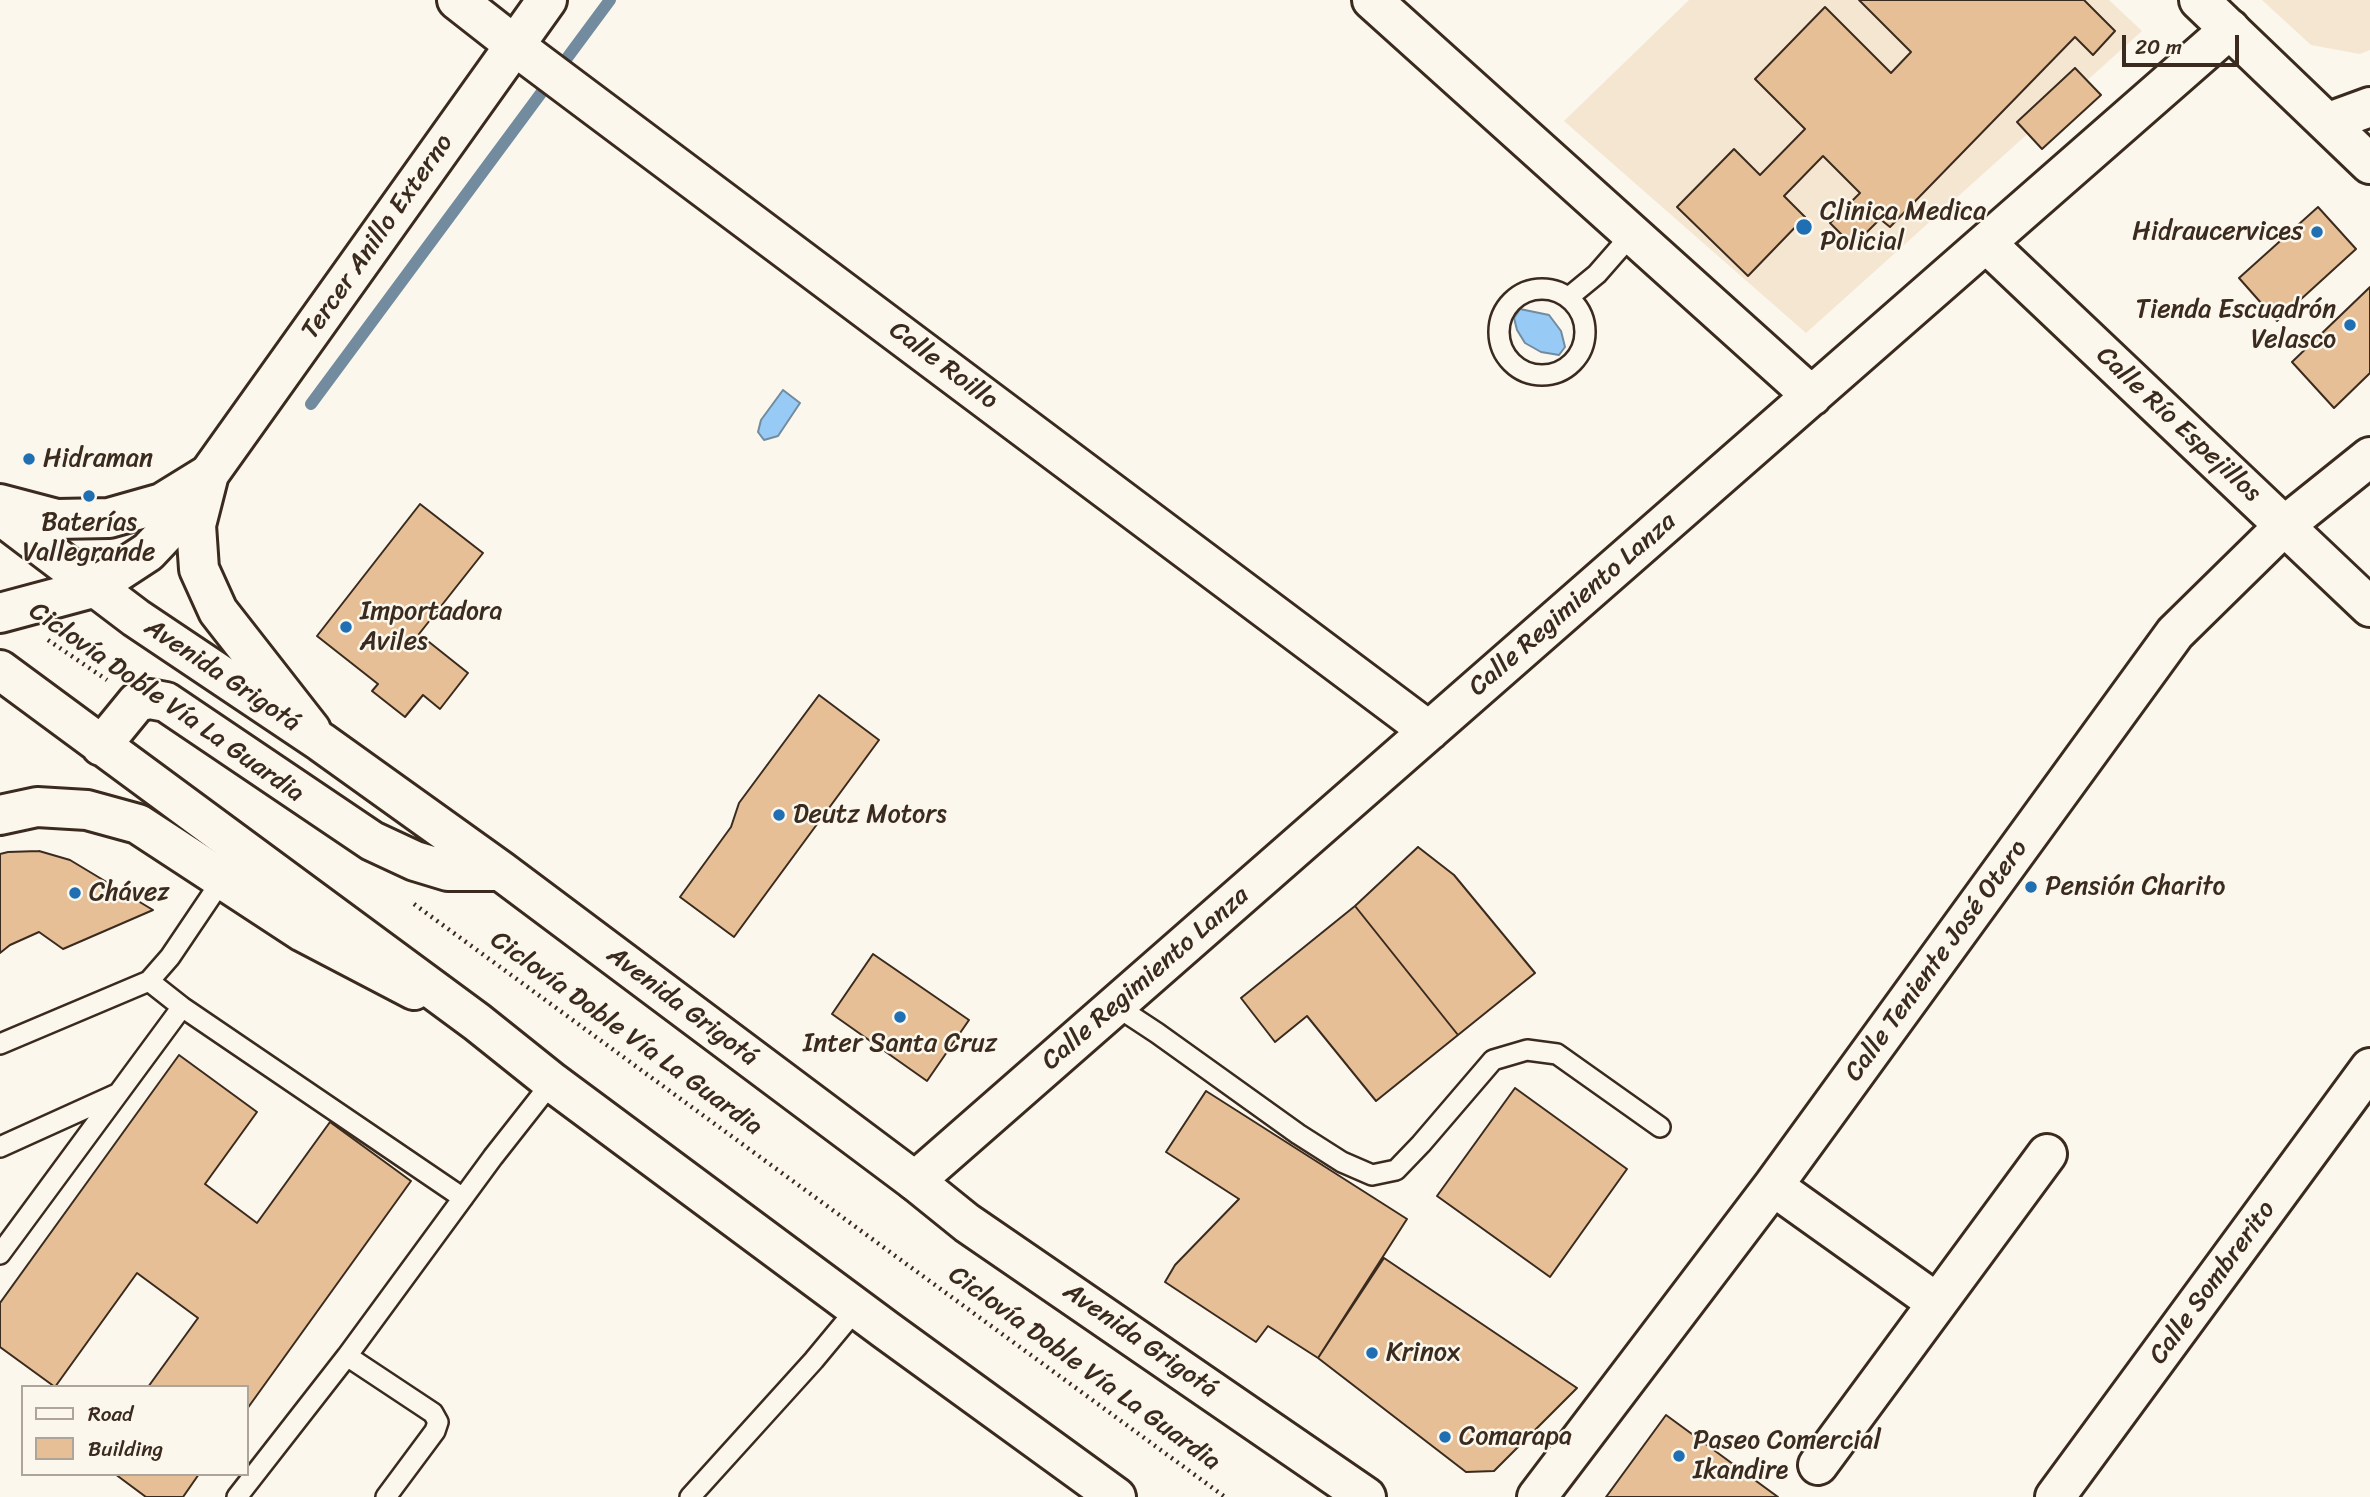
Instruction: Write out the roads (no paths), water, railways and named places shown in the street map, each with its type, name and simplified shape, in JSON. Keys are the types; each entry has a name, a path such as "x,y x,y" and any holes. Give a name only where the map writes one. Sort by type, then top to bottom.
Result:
{"street":[{"name":"Calle Roillo","path":"457,0 1429,731"},
{"name":"Tercer Anillo Externo","path":"0,504 57,519 109,519 162,503 209,474 523,52 547,0"},
{"path":"1372,0 1812,396"},
{"path":"2199,0 2370,164"},
{"name":"Calle Regimiento Lanza","path":"915,1181 2230,29"},
{"path":"2329,122 2370,107"},
{"name":"Calle Río Espejillos","path":"1986,243 2370,607"},
{"name":"Calle Teniente José Otero","path":"1537,1497 1773,1186 2175,633 2284,526 2370,457"},
{"name":"Tercer Anillo Externo","path":"209,474 196,525 199,569 218,611 321,743"},
{"path":"2,613 93,587 148,552 182,516 209,474"},
{"name":"Avenida Grigotá","path":"0,515 93,587 321,743 501,871 915,1181 967,1223 1366,1497"},
{"path":"0,670 101,746 232,864 477,1022 552,1082 1116,1497"},
{"path":"101,746 137,702 150,699 166,702 372,841 404,856 448,871 501,871"},
{"path":"0,815 37,807 87,810 138,824 232,864"},
{"name":"Calle Sombrerito","path":"2055,1497 2370,1068"},
{"path":"1818,1465 2047,1154"},
{"path":"1773,1186 1937,1303"}],"lane":[{"path":"1569,298 1597,274 1632,234"},
{"path":"1546,289 1560,292 1569,298 1581,314 1585,329 1577,358 1566,368 1552,374 1537,375 1523,371 1511,362 1502,350 1498,335 1500,320 1507,306 1517,296 1531,290 1546,289"},
{"path":"0,1044 149,981 170,957 232,864"},
{"path":"149,981 182,1007 463,1198"},
{"path":"1116,1006 1298,1134 1342,1162 1372,1175 1396,1170 1493,1059 1527,1050 1557,1054 1660,1127"},
{"path":"0,1254 182,1007"},
{"path":"237,1497 347,1356 552,1082"},
{"path":"0,1147 119,1093"},
{"path":"690,1497 814,1360 858,1307"},
{"path":"347,1356 433,1413 438,1422 435,1431 386,1497"}],"water":[{"path":"1520,309 1549,315 1561,331 1565,347 1559,355 1541,352 1525,343 1514,318"},
{"path":"783,390 800,403 778,436 764,440 758,432 761,420"}],"waterway":[{"path":"311,404 610,0"}],"place":[{"name":"Clinica Medica Policial","path":"1804,227"},
{"name":"Hidraucervices","path":"2317,232"},
{"name":"Tienda Escuadrón Velasco","path":"2350,325"},
{"name":"Hidraman","path":"29,459"},
{"name":"Baterías Vallegrande","path":"89,496"},
{"name":"Importadora Aviles","path":"346,627"},
{"name":"Deutz Motors","path":"779,815"},
{"name":"Pensión Charito","path":"2031,887"},
{"name":"Chávez","path":"75,893"},
{"name":"Inter Santa Cruz","path":"900,1017"},
{"name":"Krinox","path":"1372,1353"},
{"name":"Comarapa","path":"1445,1437"},
{"name":"Paseo Comercial Ikandire","path":"1679,1456"}]}
